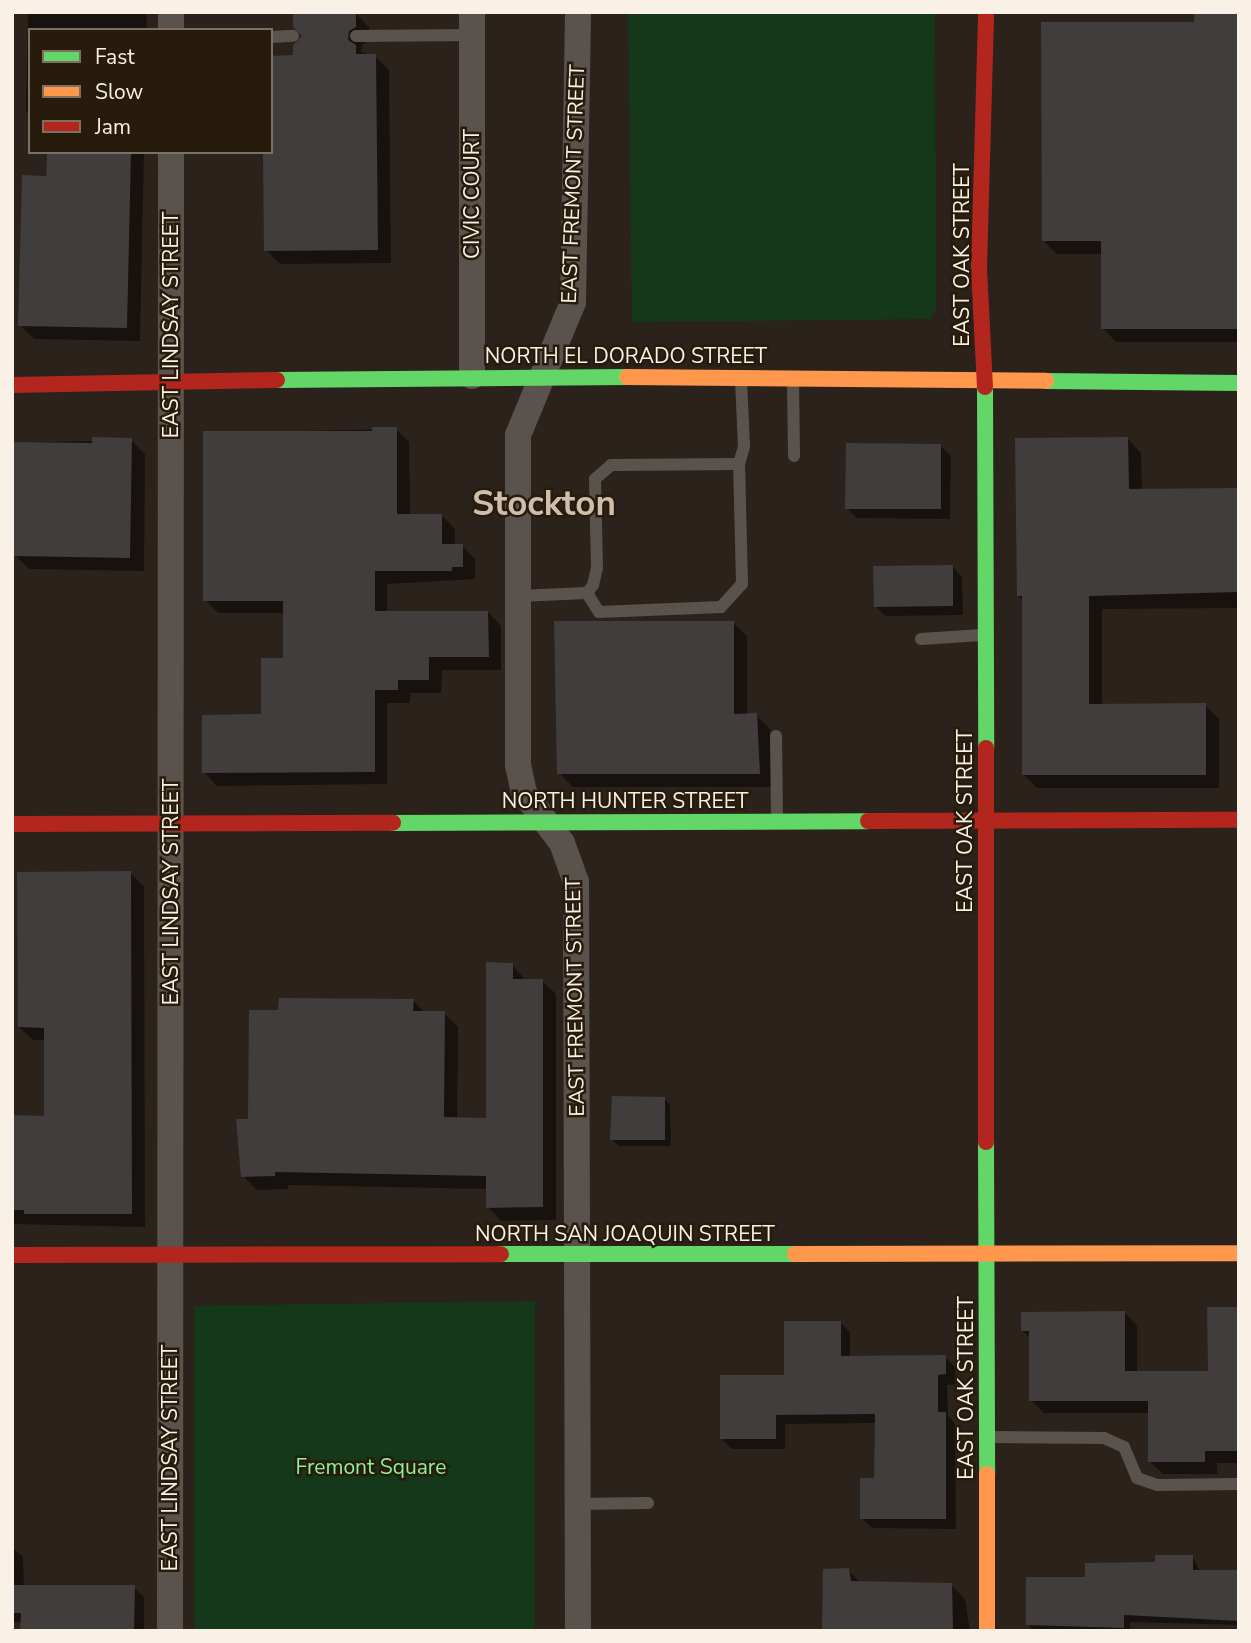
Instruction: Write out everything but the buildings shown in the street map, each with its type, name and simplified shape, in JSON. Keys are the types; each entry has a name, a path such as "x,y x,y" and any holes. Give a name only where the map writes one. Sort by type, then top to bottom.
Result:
{"street":[{"name":"EAST FREMONT STREET","path":"578,12 573,302 518,435 518,765 524,793 548,822 572,865 576,882 578,1631"},
{"name":"EAST OAK STREET","path":"986,12 979,268 985,378 987,1631"},
{"name":"CIVIC COURT","path":"472,23 472,376"},
{"name":"EAST LINDSAY STREET","path":"170,1631 171,154"},
{"name":"NORTH EL DORADO STREET","path":"12,385 171,384 472,376 985,378 1239,383"},
{"name":"NORTH HUNTER STREET","path":"12,824 1239,820"},
{"name":"NORTH SAN JOAQUIN STREET","path":"12,1255 170,1257 1239,1253"}],"lane":[{"path":"356,36 472,23"},
{"path":"273,37 293,37"},
{"path":"587,593 599,612 721,607 742,584 739,464 744,446 741,378"},
{"path":"793,378 794,456"},
{"path":"587,593 597,568 594,479 604,469 611,465 739,464"},
{"path":"518,596 587,593"},
{"path":"921,639 986,634"},
{"path":"776,736 778,822"},
{"path":"987,1437 1104,1437 1124,1447 1137,1478 1157,1485 1239,1485"},
{"path":"578,1504 648,1503"}],"green space":[{"path":"628,12 935,12 936,310 931,319 632,322"},
{"name":"Fremont Square","path":"535,1301 535,1631 194,1631 194,1306"}],"traffic: fast":[{"path":"277,380 627,377"},
{"path":"1046,381 1239,383"},
{"path":"985,387 986,748"},
{"path":"393,823 868,821"},
{"path":"986,1142 987,1474"},
{"path":"501,1254 795,1254"}],"traffic: slow":[{"path":"627,377 1046,381"},
{"path":"795,1254 1239,1253"},
{"path":"987,1474 987,1631"}],"traffic: jam":[{"path":"985,387 979,268 986,12"},
{"path":"12,385 277,380"},
{"path":"986,748 986,1142"},
{"path":"868,821 1239,820"},
{"path":"12,824 393,823"},
{"path":"12,1255 501,1254"}],"district":[{"name":"Stockton","path":"544,504"}]}
